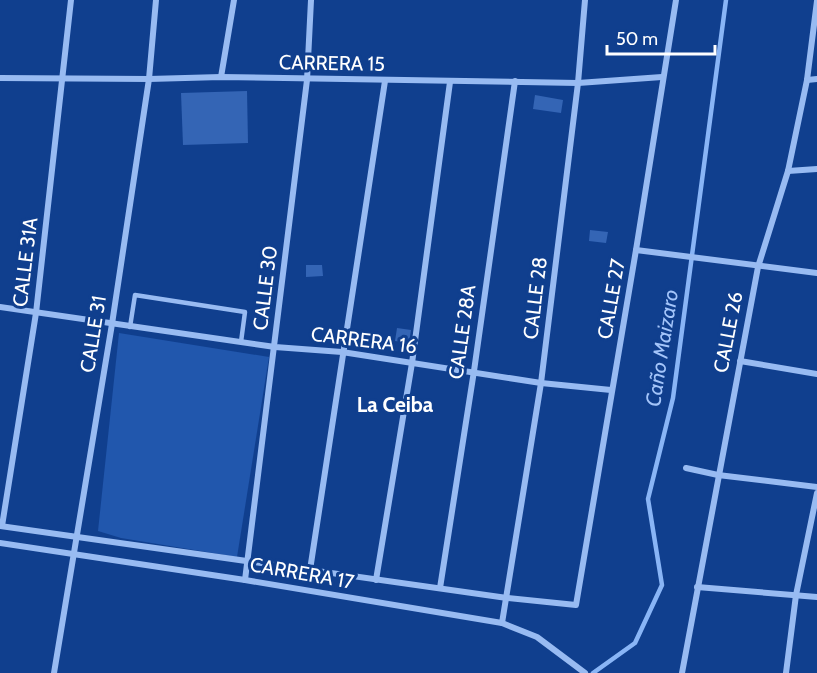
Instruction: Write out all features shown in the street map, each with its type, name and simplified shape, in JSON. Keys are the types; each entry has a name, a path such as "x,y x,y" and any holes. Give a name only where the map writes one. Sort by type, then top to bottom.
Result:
{"street":[{"name":"CALLE 31A","path":"1,526 36,313 71,0"},
{"name":"CALLE 31","path":"54,673 112,324 149,79 156,0"},
{"path":"221,77 234,0"},
{"name":"CALLE 30","path":"245,580 307,80 311,0"},
{"name":"CALLE 28","path":"502,623 542,382 578,83 585,0"},
{"name":"CALLE 27","path":"576,605 676,0"},
{"name":"CALLE 26","path":"682,673 758,267 788,171 807,80 817,1"},
{"name":"CARRERA 15","path":"0,78 221,77 578,83 662,77"},
{"path":"807,80 817,79"},
{"path":"310,570 385,81"},
{"name":"CALLE 28A","path":"440,588 474,371 515,81"},
{"path":"376,580 412,363 450,82"},
{"path":"788,171 817,169"},
{"path":"636,250 817,273"},
{"name":"CARRERA 16","path":"0,307 275,347 342,352 611,390"},
{"path":"740,362 817,374"},
{"path":"686,468 718,475 817,487"},
{"path":"786,673 796,595 817,493"},
{"name":"CARRERA 17","path":"1,526 507,598 576,605"},
{"name":"CARRERA 17","path":"0,543 245,580 502,623 537,637 585,673"},
{"path":"697,587 817,597"}],"lane":[{"path":"130,327 135,295 245,312 241,342"}],"shaded area":[{"path":"119,333 269,357 237,557 121,538 98,531"}],"building":[{"path":"247,91 248,143 183,145 181,93"},
{"path":"535,95 563,100 561,113 533,109"},
{"path":"590,230 608,232 606,243 589,241"},
{"path":"306,265 322,265 323,276 306,277"},
{"path":"397,328 411,330 409,343 395,341"}],"waterway":[{"name":"Caño Maizaro","path":"593,673 635,643 662,585 648,499 673,398 726,0"}],"district":[{"name":"La Ceiba","path":"395,405"}]}
